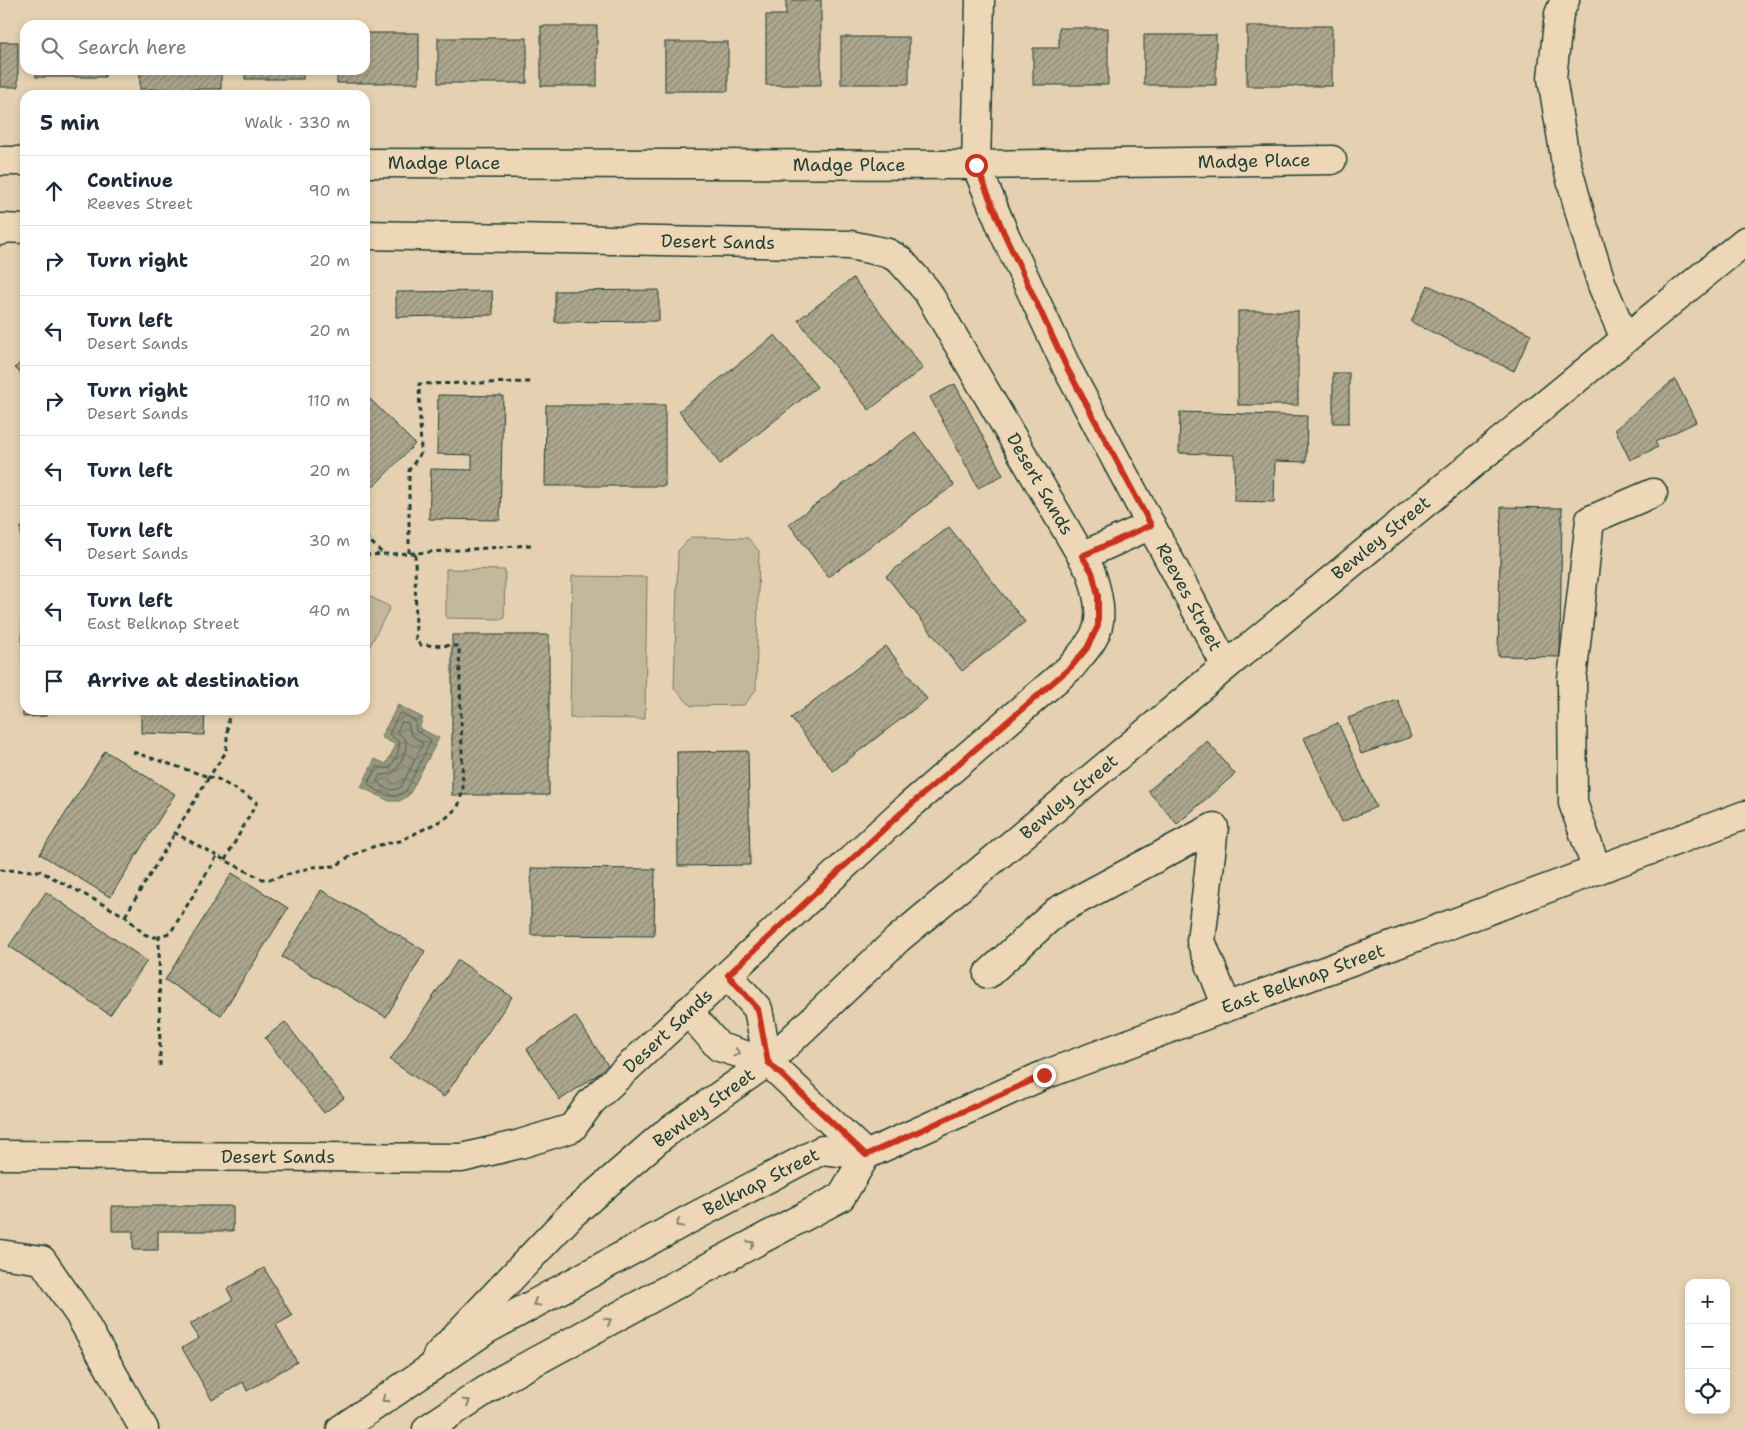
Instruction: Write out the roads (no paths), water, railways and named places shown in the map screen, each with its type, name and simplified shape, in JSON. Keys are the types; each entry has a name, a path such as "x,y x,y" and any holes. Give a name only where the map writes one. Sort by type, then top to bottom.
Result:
{"street":[{"name":"Reeves Street","path":"980,0 976,165 1004,233 1067,368 1226,666"},
{"path":"1565,0 1559,14 1552,78 1565,158 1582,224 1602,285 1625,339"},
{"name":"Madge Place","path":"370,163 976,165 1332,160"},
{"path":"0,161 20,161"},
{"path":"0,231 2,228 20,229"},
{"name":"Desert Sands","path":"0,1155 462,1158 520,1144 572,1128 591,1102 900,814 1072,666 1087,648 1098,626 1098,595 1092,572 927,292 900,260 888,253 850,244 370,235"},
{"name":"Bewley Street","path":"417,1377 571,1216 662,1135 768,1062 898,939 1226,666 1745,241"},
{"path":"1597,870 1573,804 1572,679 1590,520 1653,493"},
{"path":"1082,556 1151,525"},
{"name":"East Belknap Street","path":"866,1155 1044,1075 1745,815"},
{"path":"988,974 1056,911 1214,827 1200,941 1227,1007"},
{"path":"728,975 758,1009 768,1062"},
{"path":"427,1429 503,1379 841,1197 866,1155 768,1062 718,1048 688,1011"},
{"name":"Belknap Street","path":"341,1429 486,1330 686,1220 822,1150 866,1155"},
{"path":"0,1254 42,1260 79,1314 144,1429"}],"water":[{"path":"398,705 423,718 419,728 439,738 409,795 400,801 389,801 361,787 375,759 386,764 396,745 381,737"}]}
